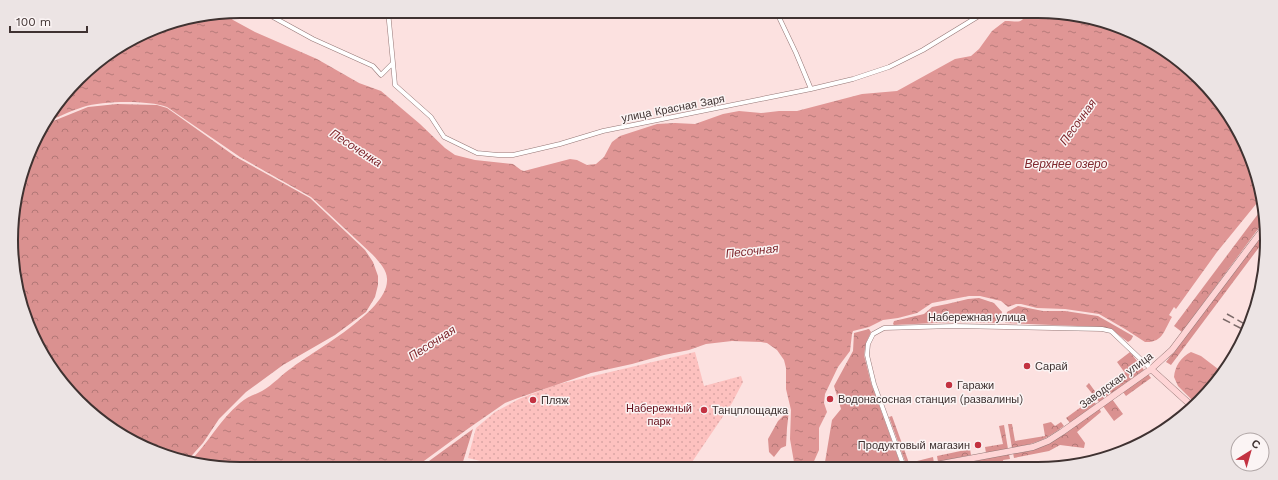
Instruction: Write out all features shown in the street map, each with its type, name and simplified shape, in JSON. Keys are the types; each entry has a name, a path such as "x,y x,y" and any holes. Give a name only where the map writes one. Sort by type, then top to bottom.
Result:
{"main road":[{"name":"Заводская улица","path":"952,462 1033,447 1048,441 1151,369 1172,350 1260,233"},
{"name":"Набережная улица","path":"1151,369 1188,403"}],"street":[{"path":"275,18 313,39 373,66 381,75 393,63"},
{"name":"улица Красная Заря","path":"389,18 395,85 431,117 444,137 477,153 498,155 513,155 560,144 603,131 811,89 853,79 889,67 923,50 976,18"},
{"path":"779,18 811,89"},
{"name":"Набережная улица","path":"902,462 874,384 867,354 868,344 873,334 884,328 954,326 1102,329 1111,331 1151,369"}],"green space":[{"path":"117,104 157,105 167,108 236,157 310,198 365,250 373,262 378,276 378,285 375,297 366,312 335,335 283,365 246,392 219,419 203,443 191,456 169,450 142,439 117,425 94,407 73,386 55,363 41,338 30,311 22,283 18,255 18,225 22,197 35,155 52,121 88,107"},
{"path":"1258,214 1260,226 1182,332 1174,326"},
{"path":"1260,236 1260,246 1171,365 1166,362"},
{"path":"979,298 994,303 1002,312 1000,323 955,322 893,324 894,321 924,314 932,307"},
{"path":"1018,306 1043,311 1065,311 1098,316 1133,336 1128,342 1112,330 1102,327 1005,323 1007,312"},
{"path":"869,329 871,332 866,343 864,355 871,383 900,462 825,462 832,420 841,409 834,386 853,351 854,333"},
{"name":"Набережный парк","path":"695,352 704,386 741,376 743,382 732,403 692,462 484,462 468,458 476,428 495,412 519,399 555,385"},
{"path":"1130,352 1144,370 1099,402 1086,386 1089,383 1097,394 1125,373 1117,362"},
{"path":"1148,374 1151,378 1126,396 1123,392"},
{"path":"1092,399 1096,404 1070,423 1066,418"},
{"path":"1112,399 1123,414 1114,421 1103,406"},
{"path":"1099,408 1101,412 1077,432 1085,443 1084,448 1060,445 1049,451 1014,458 1013,453 1033,449"},
{"path":"789,410 786,446 781,448 774,457 769,452 768,439 778,421"},
{"path":"892,416 909,462 905,462 889,417"},
{"path":"1051,422 1055,426 1061,422 1064,426 1040,441 1012,448 1008,424 1012,424 1015,441 1045,436 1043,424"},
{"path":"1004,425 1008,449 986,453 985,447 1003,444 999,426"},
{"path":"473,429 463,462 428,462"},
{"path":"970,449 971,455 938,462 937,456"},
{"path":"1009,454 1010,459 1003,460 1003,462 974,461"},
{"path":"933,457 934,462 913,462"}],"water":[{"name":"Верхнее озеро","path":"231,18 255,32 317,59 359,83 381,91 420,124 445,148 455,155 475,160 513,164 524,171 570,159 577,160 587,165 596,164 604,157 612,142 620,136 657,124 695,124 723,114 739,111 761,113 797,111 862,94 897,91 955,59 971,56 979,49 992,31 1005,21 1017,22 1024,18 1053,18 1081,22 1109,30 1136,41 1161,55 1173,64 1195,83 1223,117 1243,155 1257,203 1217,252 1176,309 1174,307 1169,315 1172,317 1162,335 1151,342 1145,342 1099,314 1065,309 1037,308 1021,304 1008,307 1001,301 980,296 969,296 932,303 917,313 883,320 869,327 853,331 850,351 838,367 825,394 824,403 827,412 819,428 819,450 814,462 794,462 790,439 791,410 786,389 786,368 784,360 777,350 767,343 732,341 706,344 689,350 591,373 505,403 423,462 225,462 194,457 226,416 240,403 266,389 289,370 363,317 384,293 387,281 385,270 373,255 311,197 240,157 167,107 137,102 102,103 78,109 54,119 83,83 105,64 129,48 169,30 197,22"},
{"path":"1191,352 1201,356 1218,369 1192,400 1178,386 1174,377 1179,362 1184,356"}],"railway":[{"path":"1227,314 1244,323"},
{"path":"1223,319 1241,329"}],"place":[{"name":"Сарай","path":"1027,366"},
{"name":"Гаражи","path":"949,385"},
{"name":"Водонасосная станция (развалины)","path":"830,399"},
{"name":"Пляж","path":"533,400"},
{"name":"Танцплощадка","path":"704,410"},
{"name":"Продуктовый магазин","path":"978,445"}],"water label":[{"name":"Песочная","path":"1078,122"},
{"name":"Песоченка","path":"356,148"},
{"name":"Песочная","path":"752,251"},
{"name":"Песочная","path":"432,343"}]}
